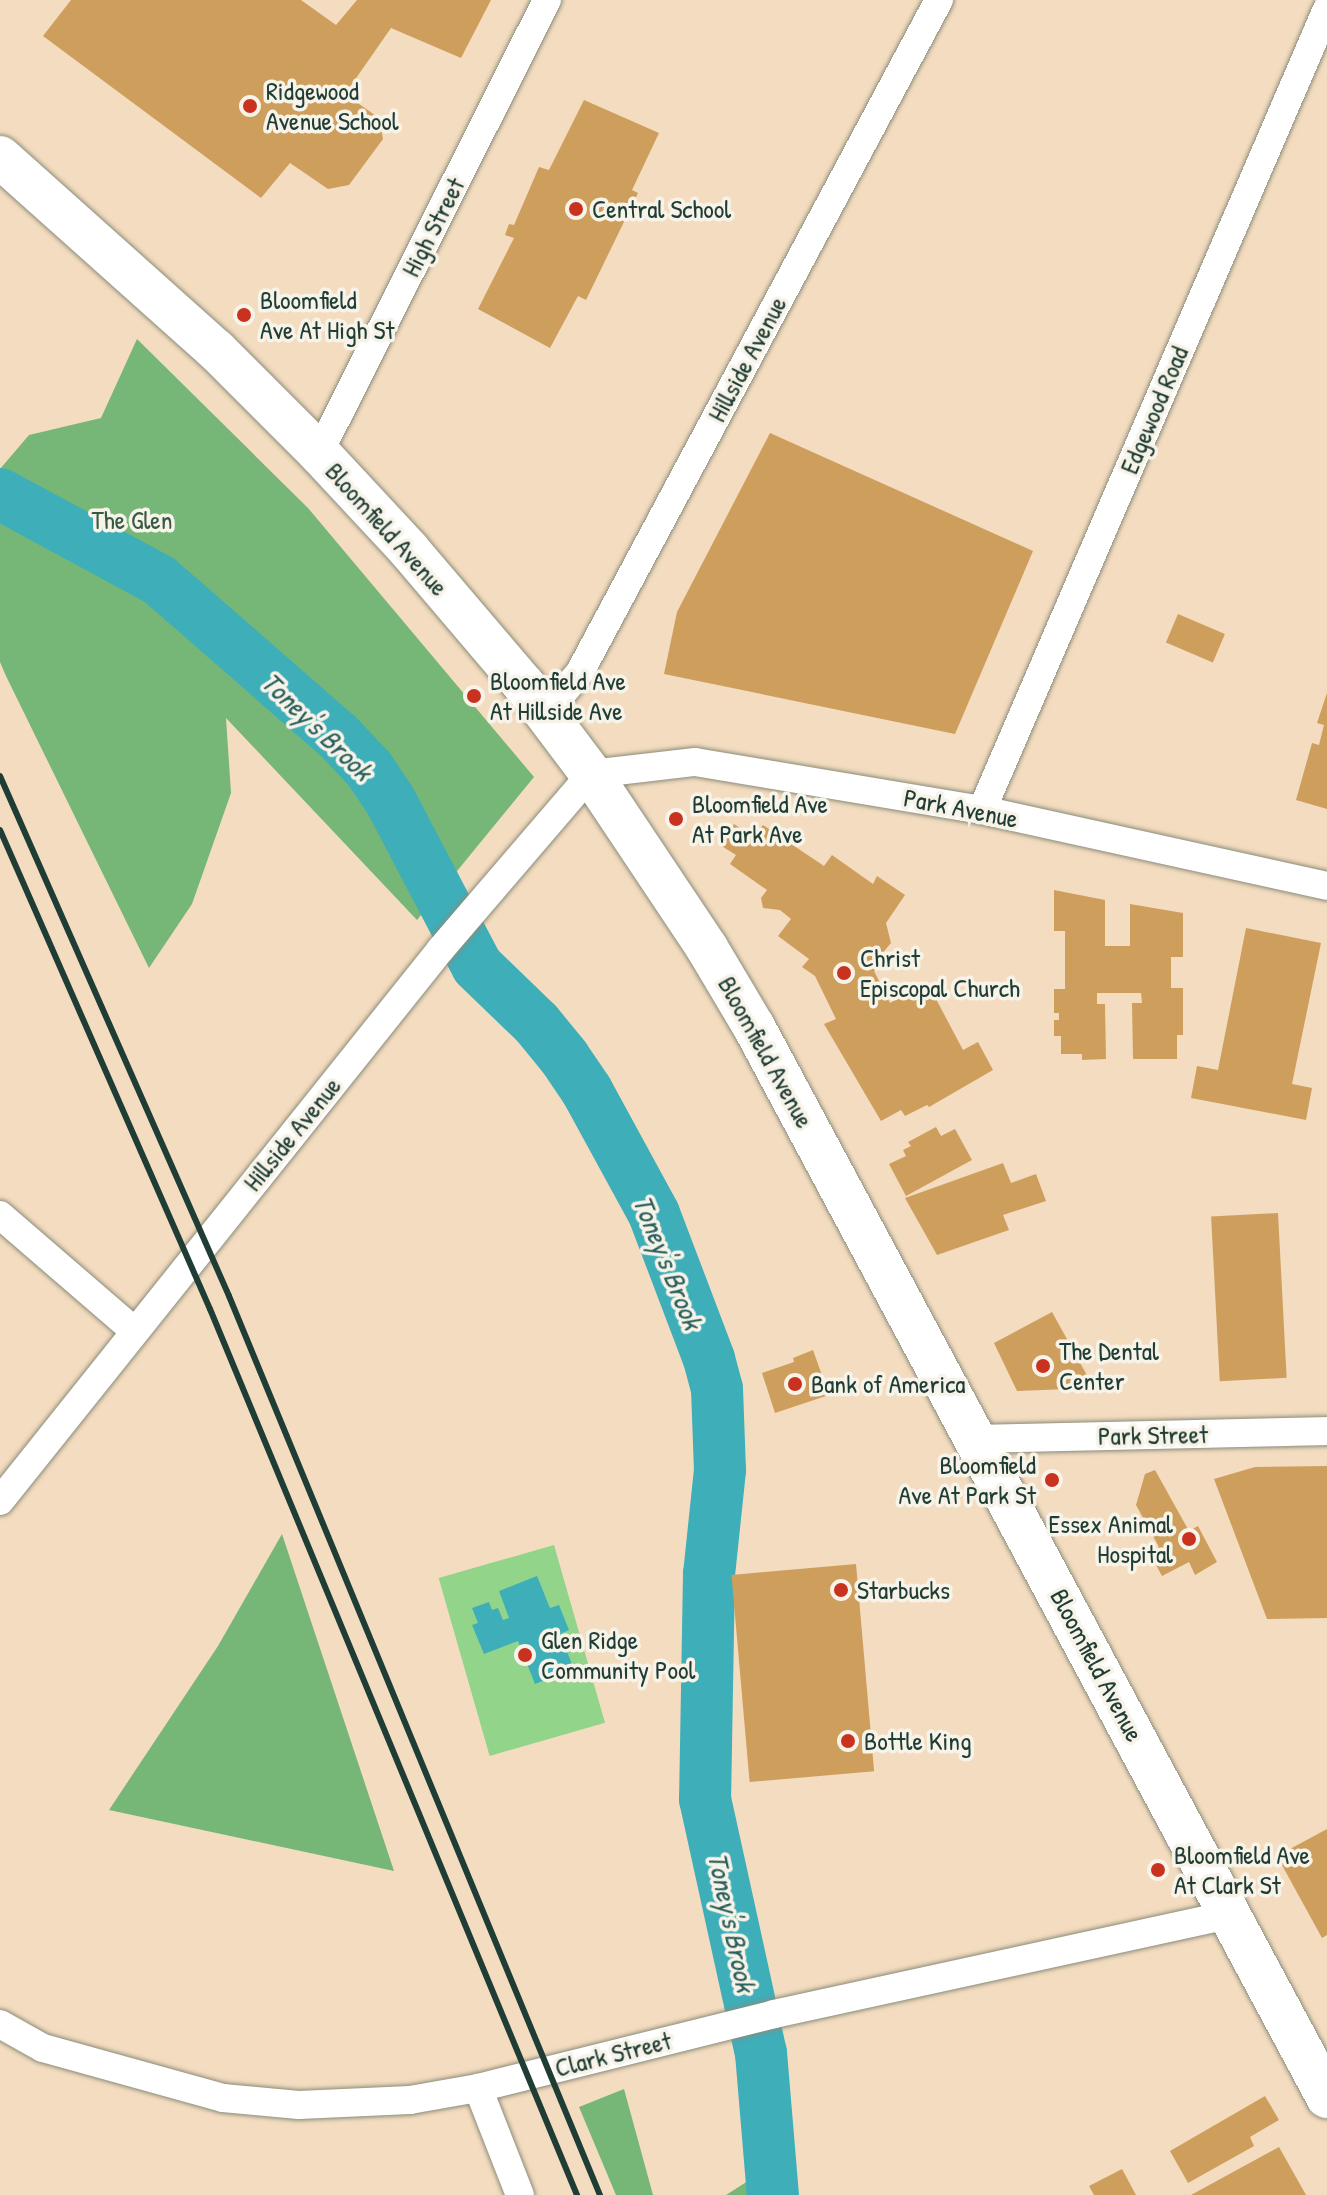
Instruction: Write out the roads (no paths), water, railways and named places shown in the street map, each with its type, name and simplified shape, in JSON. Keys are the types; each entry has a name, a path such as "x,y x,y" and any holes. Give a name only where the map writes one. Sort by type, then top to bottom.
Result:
{"main road":[{"name":"Bloomfield Avenue","path":"0,157 216,350 319,453 409,550 546,713 591,774 707,948 754,1027 978,1439 1327,2097"}],"street":[{"name":"High Street","path":"319,453 547,0"},
{"name":"Hillside Avenue","path":"546,713 580,672 939,0"},
{"name":"Edgewood Road","path":"982,810 1327,9"},
{"name":"Park Avenue","path":"591,774 695,762 982,810 1327,886"},
{"name":"Hillside Avenue","path":"0,1501 133,1330 441,949 591,774"},
{"path":"0,1215 133,1330"},
{"name":"Park Street","path":"978,1439 1327,1431"},
{"name":"Clark Street","path":"0,2024 43,2048 223,2098 299,2105 410,2100 478,2088 774,2014 1229,1915"},
{"path":"478,2088 520,2195"}],"water":[{"path":"537,1576 550,1608 559,1605 569,1630 560,1634 574,1669 535,1684 518,1641 484,1654 472,1625 478,1623 472,1608 489,1602 492,1610 498,1608 503,1620 509,1618 499,1591"}],"waterway":[{"name":"Toney's Brook","path":"0,494 159,580 338,736 369,769 390,800 477,966 537,1024 564,1057 587,1091 654,1214 709,1359 717,1389 720,1470 709,1574 705,1799 761,2053 773,2195"}],"railway":[{"path":"0,776 229,1296 600,2195"},
{"path":"0,830 210,1309 577,2195"}],"place":[{"name":"Ridgewood Avenue School","path":"250,106"},
{"name":"Central School","path":"576,209"},
{"name":"Bloomfield Ave At High St","path":"244,315"},
{"name":"Bloomfield Ave At Hillside Ave","path":"474,696"},
{"name":"Bloomfield Ave At Park Ave","path":"676,819"},
{"name":"Christ Episcopal Church","path":"844,973"},
{"name":"The Dental Center","path":"1043,1366"},
{"name":"Bank of America","path":"795,1384"},
{"name":"Bloomfield Ave At Park St","path":"1052,1480"},
{"name":"Essex Animal Hospital","path":"1189,1539"},
{"name":"Starbucks","path":"841,1590"},
{"name":"Glen Ridge Community Pool","path":"525,1655"},
{"name":"Bottle King","path":"848,1741"},
{"name":"Bloomfield Ave At Clark St","path":"1158,1870"}],"park label":[{"name":"The Glen","path":"132,520"}]}
